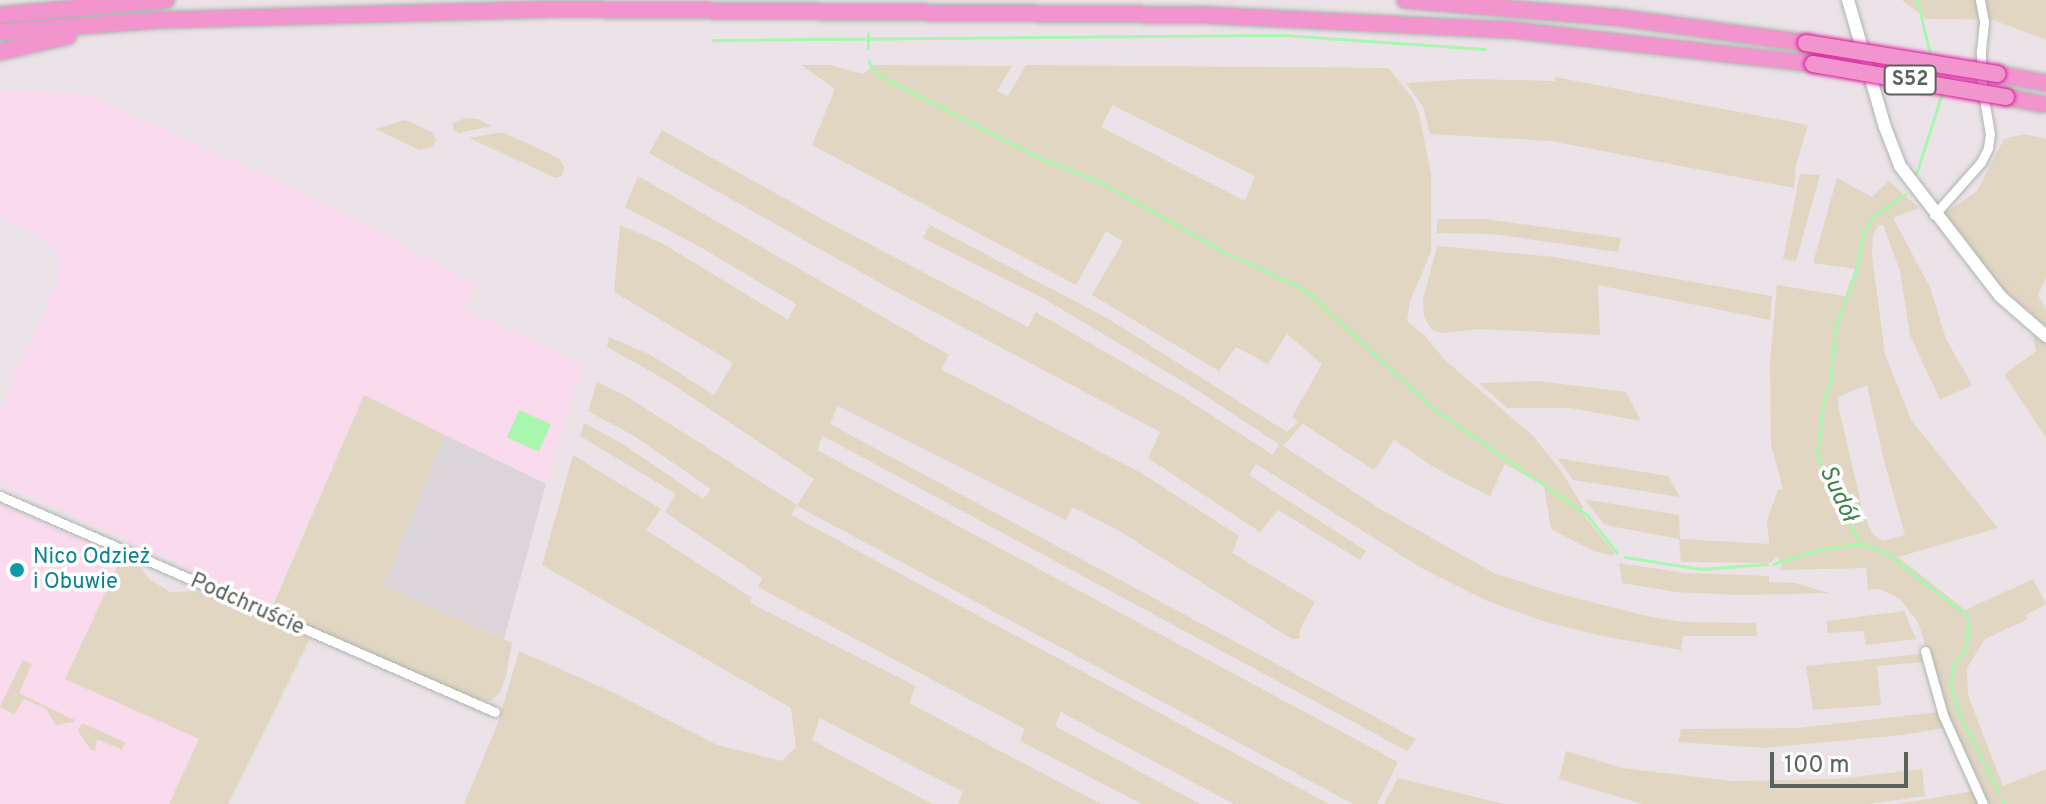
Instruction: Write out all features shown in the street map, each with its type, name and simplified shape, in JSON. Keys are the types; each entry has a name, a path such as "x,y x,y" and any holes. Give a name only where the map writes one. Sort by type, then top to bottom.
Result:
{"highway":[{"path":"0,15 165,0"},
{"name":"S52","path":"1405,0 1614,17 1806,43 2046,83"},
{"name":"S52","path":"0,32 160,20 548,9 1216,15 1512,30 1813,64 2042,104"},
{"path":"0,52 28,43 160,20"}],"street":[{"path":"1848,0 1891,147 1934,215 2001,297 2046,336"},
{"path":"1934,215 1981,162 1988,148 1990,134 1982,87 1984,21 1980,0"},
{"name":"Podchruście","path":"0,496 495,712"},
{"path":"1925,651 1943,715 1983,804"}],"shaded area":[{"path":"1902,0 2046,0 2046,40 1993,20 1926,19"},
{"path":"801,65 830,65 863,74 874,65 1012,66 997,91 1008,96 1026,65 1389,68 1413,99 1419,114 1431,174 1431,252 1410,301 1407,321 1426,337 1445,360 1534,437 1562,472 1583,507 1581,512 1615,553 1613,556 1591,550 1551,529 1544,486 1505,464 1490,496 1435,468 1394,440 1374,470 1303,424 1283,446 1382,510 1494,573 1556,593 1651,617 1684,622 1756,623 1757,636 1683,636 1681,650 1545,622 1485,600 1425,570 1256,464 1249,475 1366,551 1360,560 1278,510 1260,532 1148,458 1160,432 891,289 649,153 662,130 831,224 1028,327 1036,312 1185,398 1273,455 1279,444 1197,390 1041,297 923,238 930,225 1107,318 1287,432 1298,422 1292,417 1322,364 1287,334 1268,364 1236,347 1219,371 1092,295 1123,241 1106,231 1076,285 812,145 835,89","holes":["1112,105 1255,176 1245,201 1101,127"]},
{"path":"1555,77 1808,125 1796,165 1794,188 1551,141 1430,134 1423,107 1406,83 1467,79 1555,81"},
{"path":"0,90 88,95 320,200 476,284 466,310 583,363 546,484 364,396 270,606 0,481 0,409 57,283 58,252 30,232 0,218"},
{"path":"466,118 478,119 491,126 459,133 453,130 453,123"},
{"path":"405,120 432,132 436,140 433,147 420,150 375,129"},
{"path":"502,132 559,158 564,167 562,176 556,178 469,138"},
{"path":"2024,134 2046,139 2046,278 2038,295 2046,309 2046,326 1997,283 1945,213 1977,191 2004,139"},
{"path":"1800,174 1820,175 1796,261 1783,259"},
{"path":"638,176 949,355 941,369 1143,474 1239,536 1232,553 1315,602 1301,627 1299,639 1292,639 1116,529 1073,507 1066,520 838,406 830,424 1416,739 1407,751 823,436 817,450 1398,762 1377,804 1353,804 797,506 791,515 1329,804 1234,804 1061,712 1055,726 1200,804 1142,804 1020,741 1025,729 758,587 762,578 665,512 676,494 580,436 584,423 623,444 703,499 711,489 634,436 588,411 597,382 626,396 797,505 814,479 669,382 607,347 609,337 649,354 714,395 733,363 614,292 620,225 662,243 788,320 796,304 625,207"},
{"path":"1837,178 1872,197 1889,181 1919,208 1893,218 1930,287 1946,339 1972,385 1940,400 1910,335 1900,271 1883,225 1878,225 1873,235 1872,256 1885,354 1911,420 1998,528 1898,557 1965,610 2033,579 2046,604 2026,615 2028,619 1985,639 1967,668 1968,695 2003,786 2046,769 2046,804 1985,804 1980,789 1982,785 1951,727 1918,622 1901,600 1880,589 1868,590 1866,568 1780,570 1782,564 1777,556 1771,563 1681,562 1679,539 1605,525 1584,499 1679,515 1680,539 1769,544 1767,520 1778,490 1783,489 1771,444 1770,360 1777,285 1845,296 1855,269 1813,263","holes":["1867,385 1905,535 1882,541 1872,533 1863,512 1838,397"]},
{"path":"1437,219 1486,219 1621,238 1618,252 1492,234 1437,233"},
{"path":"1437,246 1554,257 1772,296 1770,320 1598,285 1600,335 1479,329 1443,333 1432,330 1424,317 1423,300"},
{"path":"2035,335 2046,344 2046,438 2004,375 2036,351"},
{"path":"1537,381 1626,392 1641,421 1570,408 1507,408 1479,383"},
{"path":"364,395 445,435 383,586 512,643 500,693 490,701 476,702 271,610"},
{"path":"519,410 551,424 539,452 507,437"},
{"path":"445,435 546,484 504,639 383,586"},
{"path":"573,455 661,509 646,530 752,598 750,603 916,686 909,703 1101,804 958,804 963,792 820,718 812,740 932,804 464,804 498,723 519,651 619,695 717,745 782,761 796,747 791,708 542,565"},
{"path":"1557,458 1668,476 1680,497 1573,480"},
{"path":"0,505 122,557 66,679 199,739 169,804 0,804"},
{"path":"122,557 137,562 149,579 170,592 196,591 310,639 228,804 169,804 199,739 65,679"},
{"path":"1619,563 1685,573 1769,576 1769,582 1795,583 1829,593 1741,595 1676,592 1622,583"},
{"path":"1904,611 1916,639 1866,645 1863,631 1827,633 1827,621"},
{"path":"1920,654 1923,662 1877,666 1881,705 1813,710 1806,666"},
{"path":"23,660 32,664 19,693 75,720 73,722 56,725 46,709 24,699 14,714 0,707"},
{"path":"1938,712 1945,728 1903,735 1763,748 1678,742 1681,729 1798,728"},
{"path":"82,723 125,742 122,750 97,739 95,751 91,750 78,731"},
{"path":"1566,751 1623,768 1730,781 1838,779 1922,769 1925,796 1868,804 1642,804 1559,779"},
{"path":"1398,778 1504,804 1384,804"},
{"path":"1973,791 1979,804 1897,804 1922,800"}],"waterway":[{"name":"Sudół","path":"1917,0 1931,58"},
{"path":"868,33 868,48"},
{"path":"712,40 1283,35 1485,49"},
{"path":"869,61 872,70 888,80 1042,159 1100,182 1226,253 1304,289 1435,410 1587,515 1617,553"},
{"name":"Sudół","path":"1916,174 1943,90"},
{"name":"Sudół","path":"1905,194 1874,216 1863,233 1857,267 1835,329 1830,385 1824,398 1817,452 1827,482 1861,544 1885,552 1968,616 1966,649 1954,663 1950,684 1960,716 1999,793"},
{"path":"1773,564 1821,549 1861,544"},
{"path":"1625,557 1701,569 1767,564"}],"place":[{"name":"Nico Odzież i Obuwie","path":"17,570"}]}
